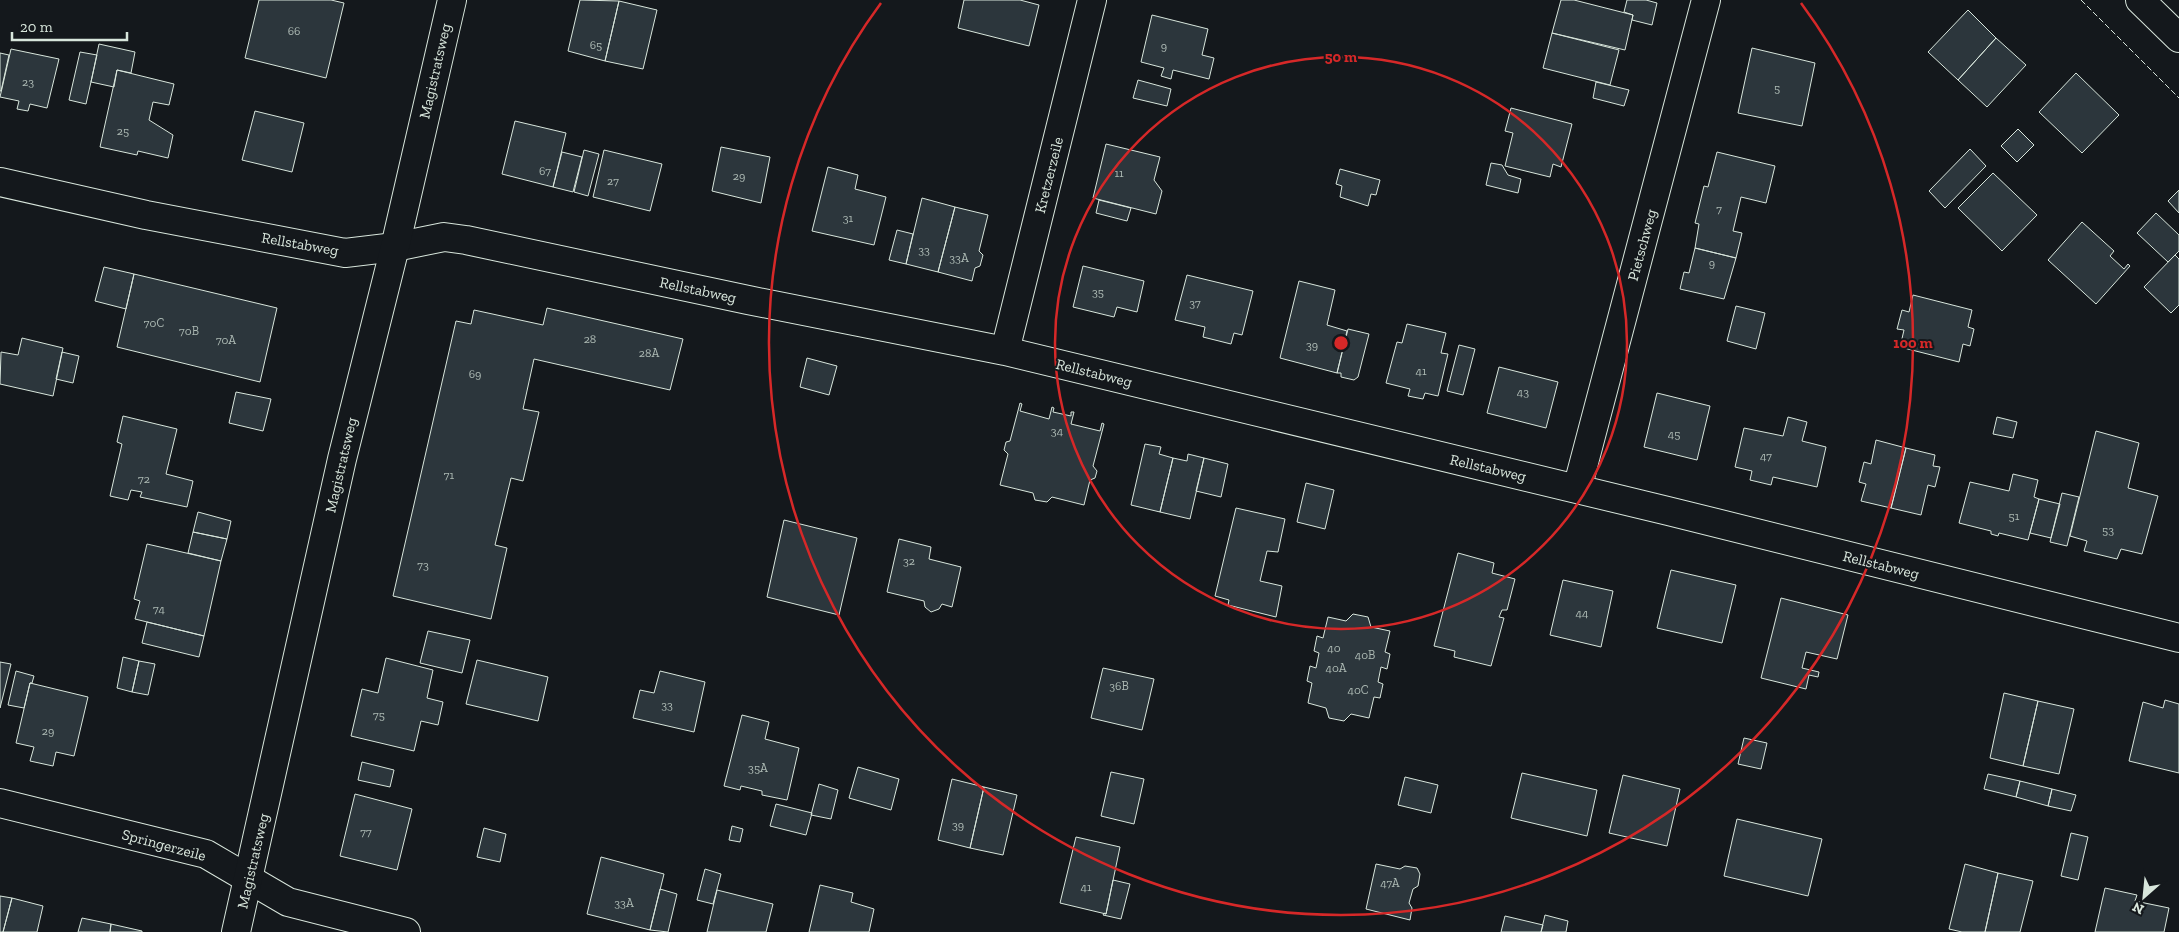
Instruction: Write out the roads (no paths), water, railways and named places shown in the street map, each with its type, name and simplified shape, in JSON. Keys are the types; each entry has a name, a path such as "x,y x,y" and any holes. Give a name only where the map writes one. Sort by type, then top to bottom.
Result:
{"street":[{"name":"Magistratsweg","path":"236,932 342,459 395,247 452,0"},
{"name":"Kretzerzeile","path":"1005,351 1092,0"},
{"name":"Pietschweg","path":"1577,489 1706,0"},
{"path":"2140,0 2179,38"},
{"name":"Rellstabweg","path":"0,182 146,215 328,250 346,252 395,247 444,237 466,240 748,300 1005,351 1577,489 2179,638"},
{"name":"Springerzeile","path":"0,803 206,854 288,902 406,932"}]}
